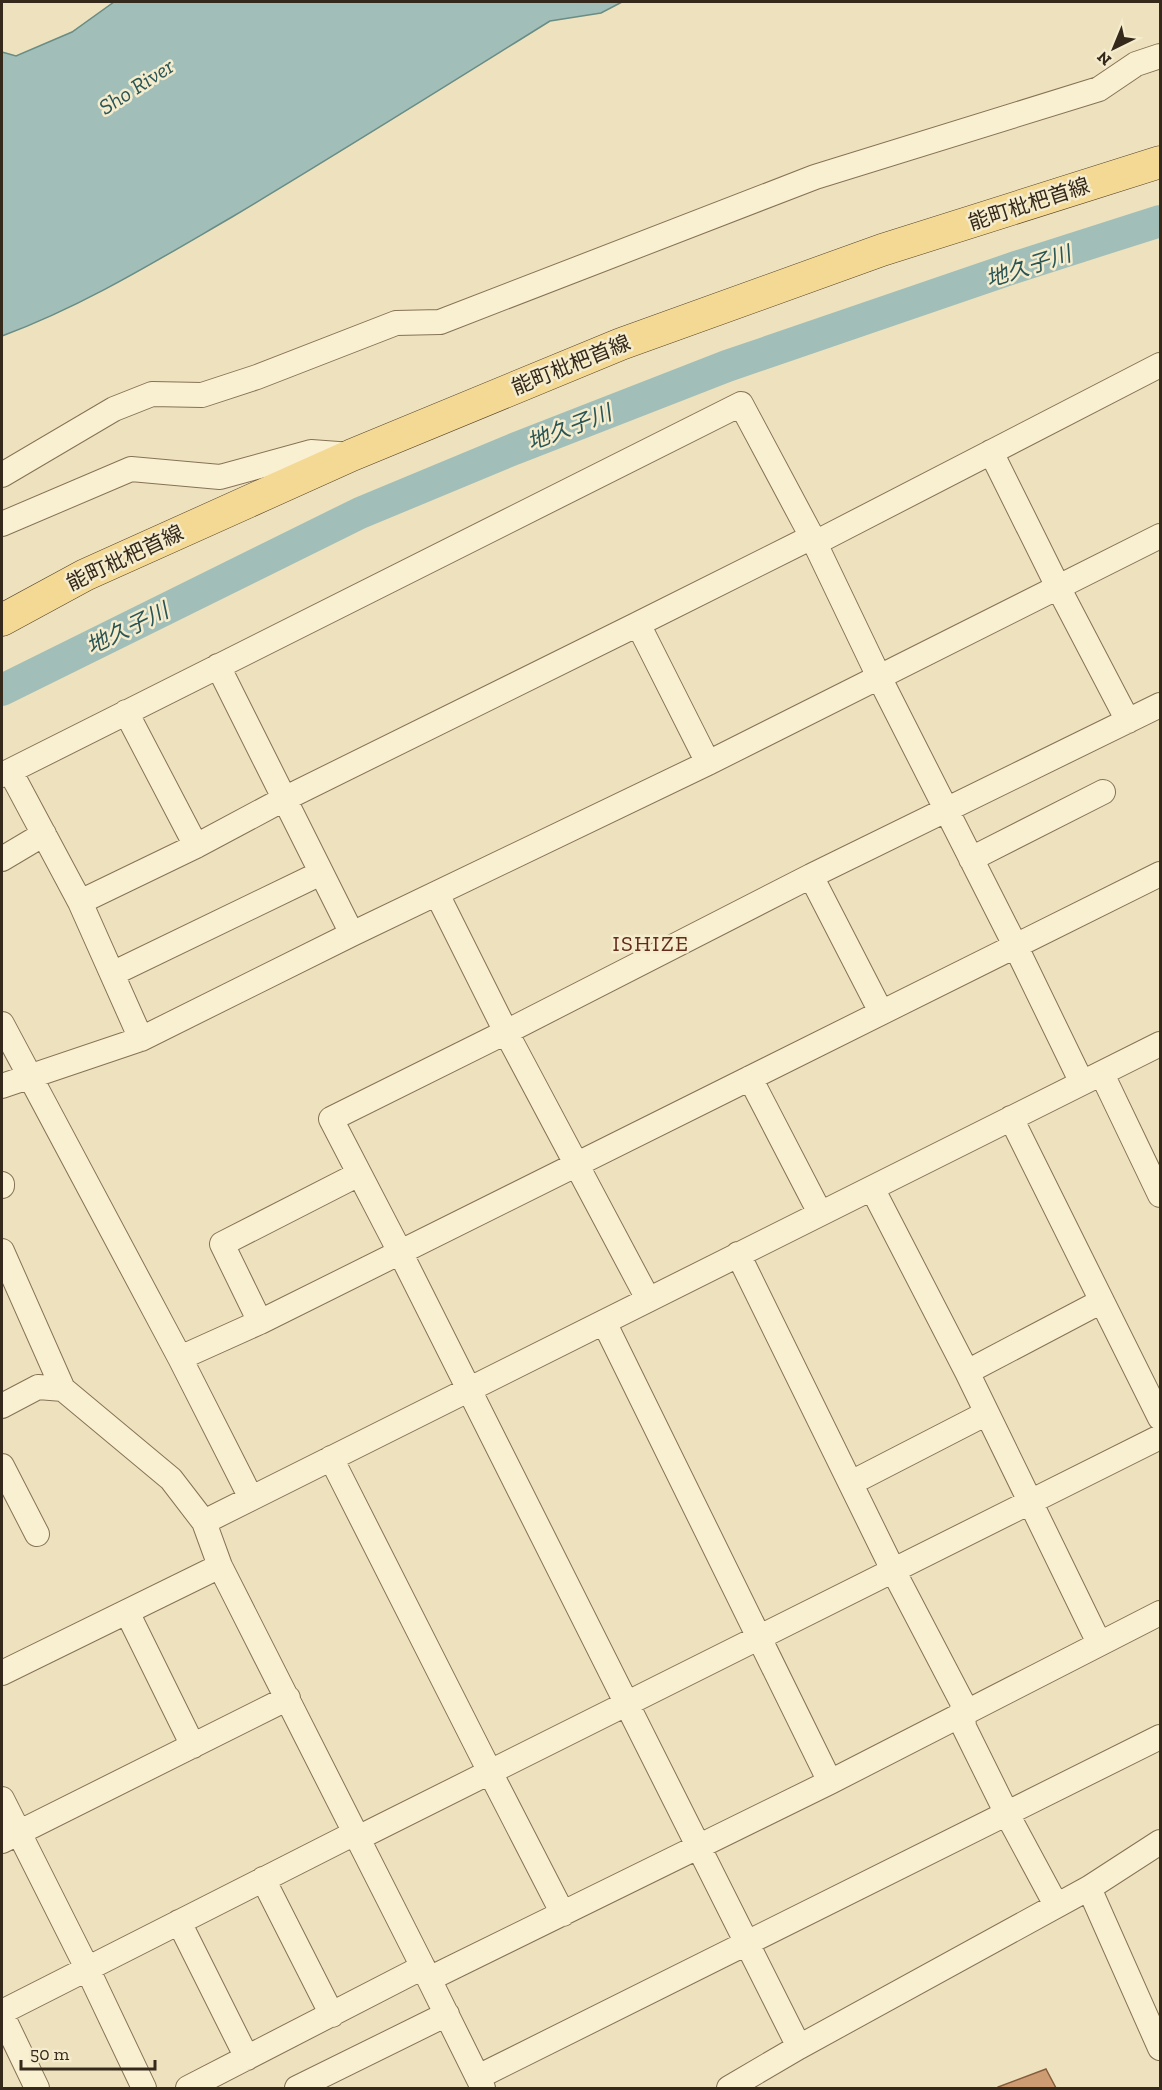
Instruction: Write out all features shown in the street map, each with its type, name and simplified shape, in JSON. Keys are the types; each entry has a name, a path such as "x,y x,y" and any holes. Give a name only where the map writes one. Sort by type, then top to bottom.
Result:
{"main road":[{"name":"能町枇杷首線","path":"2,620 85,575 352,455 642,336 882,250 1161,162"}],"street":[{"path":"2,475 114,409 152,394 202,395 396,323 440,322 815,177 1099,89 1136,64 1161,56"},
{"path":"80,902 638,624 991,452 1161,365"},
{"path":"141,1039 80,902 44,834 6,773 741,404 813,540 879,677 1016,947 1161,1195"},
{"path":"2,524 131,469 219,477 311,452 352,455"},
{"path":"991,452 1128,721"},
{"path":"2,1086 141,1039 352,934 708,763 1161,536"},
{"path":"638,624 708,763"},
{"path":"218,666 352,934"},
{"path":"799,2047 331,1119 811,876 1161,705"},
{"path":"126,712 195,846"},
{"path":"971,859 1103,792"},
{"path":"2,859 44,834"},
{"path":"112,974 321,873"},
{"path":"180,1358 260,1322 1161,874"},
{"path":"811,876 881,1012"},
{"path":"436,894 506,1032 648,1299"},
{"path":"2,1024 180,1358 251,1498"},
{"path":"204,1522 1161,1044"},
{"path":"750,1078 820,1213"},
{"path":"1011,1118 1161,1418"},
{"path":"260,1322 222,1245 359,1174"},
{"path":"872,1188 967,1372 1099,1643"},
{"path":"2,1251 63,1389 171,1479 204,1522 220,1566 480,2083 746,1944 1161,1737"},
{"path":"738,1254 893,1570 962,1702 964,1727 1056,1905"},
{"path":"967,1372 1102,1300"},
{"path":"604,1322 830,1782"},
{"path":"2,1406 38,1387 63,1389"},
{"path":"851,1484 987,1413"},
{"path":"37,2088 2,2013 263,1879 490,1772 1161,1437"},
{"path":"332,1458 563,1914"},
{"path":"2,1466 37,1534"},
{"path":"2,1672 220,1566"},
{"path":"127,1612 193,1746"},
{"path":"188,2088 332,2015 563,1914 830,1782 1161,1613"},
{"path":"10,1837 288,1698"},
{"path":"2,1799 10,1837 87,1968 144,2088"},
{"path":"732,2088 799,2047 1089,1888 1161,1842"},
{"path":"263,1879 332,2015"},
{"path":"1089,1888 1161,2048"},
{"path":"179,1922 247,2058"},
{"path":"297,2088 447,2014"}],"water":[{"name":"Sho River","path":"114,2 622,2 601,13 550,21 312,169 176,250 62,311 2,336 2,52 16,56 72,32"}],"building":[{"path":"1046,2069 1056,2088 998,2088 998,2087"}],"waterway":[{"name":"地久子川","path":"2,690 360,513 514,449 727,366 1016,267 1160,221"}],"district":[{"name":"ISHIZE","path":"651,943"}]}
